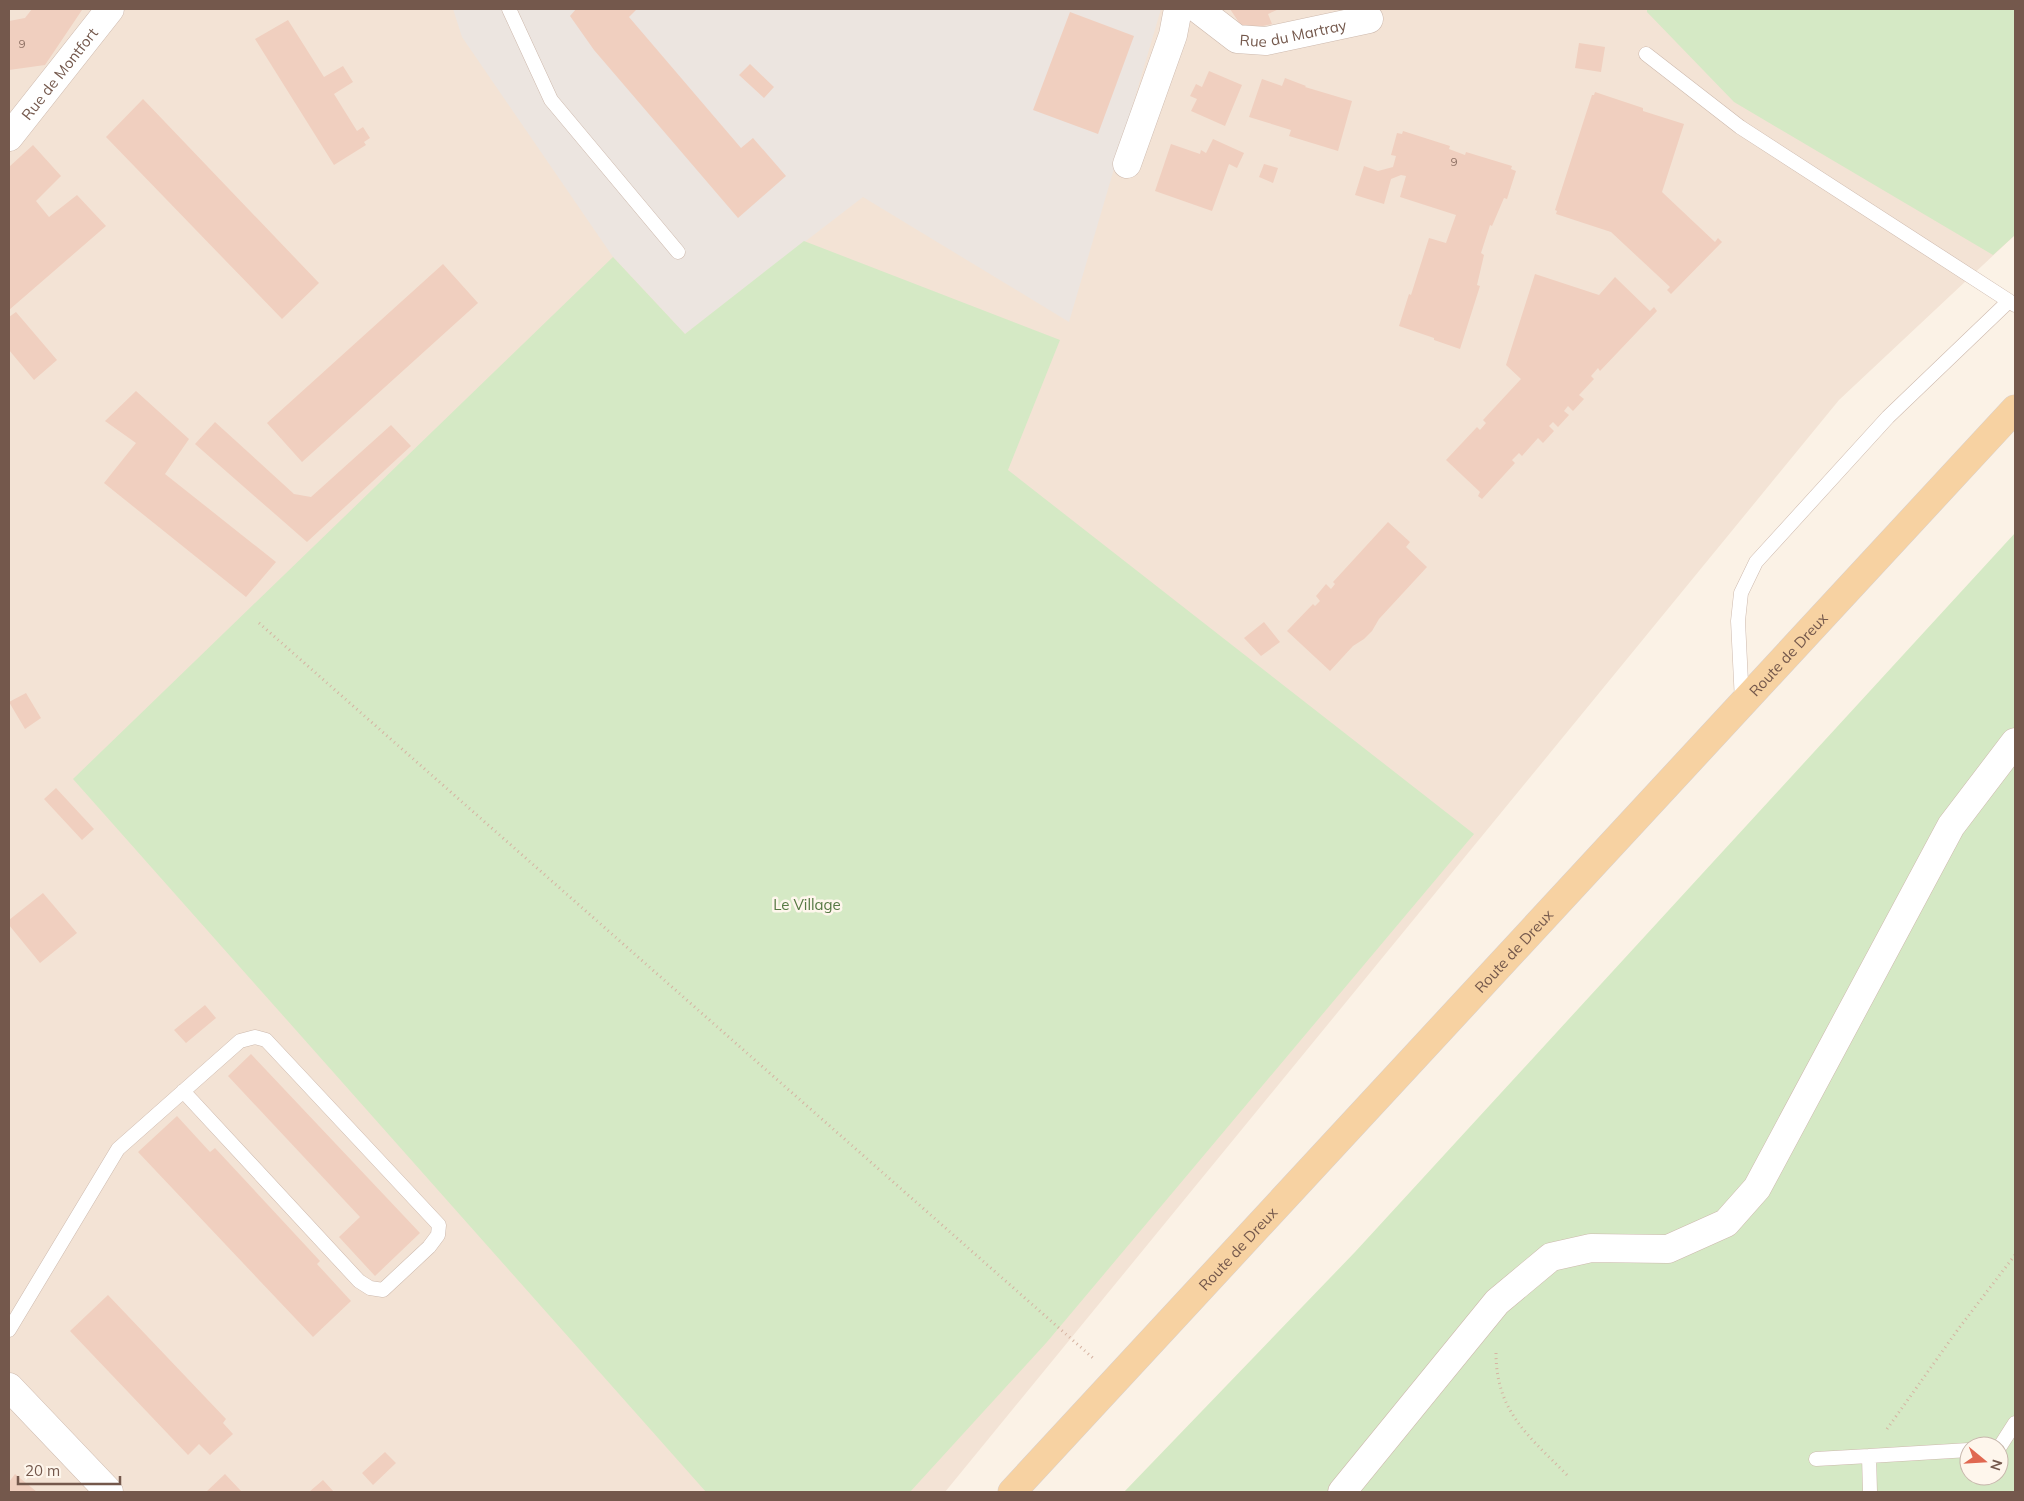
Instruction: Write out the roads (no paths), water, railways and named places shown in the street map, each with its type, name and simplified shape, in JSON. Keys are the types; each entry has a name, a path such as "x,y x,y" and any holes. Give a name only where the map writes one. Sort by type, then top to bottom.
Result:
{"main road":[{"name":"Route de Dreux","path":"1012,1492 2015,409"}],"street":[{"name":"Rue de Montfort","path":"9,137 110,9"},
{"path":"1126,164 1173,35 1178,9"},
{"name":"Rue du Martray","path":"1198,9 1237,39 1266,41 1369,19"},
{"path":"1342,1492 1497,1302 1551,1257 1591,1248 1668,1248 1726,1223 1757,1188 1950,826 2015,742"},
{"path":"11,1395 109,1492"}],"lane":[{"path":"509,9 552,100 678,252"},
{"path":"1646,54 1740,127 2012,303 1888,417 1756,562 1741,593 1738,622 1742,703"},
{"path":"9,1330 118,1149 183,1091 240,1041 255,1037 266,1040 438,1224 438,1235 429,1247 383,1290 370,1288 359,1281 183,1091"},
{"path":"2006,1436 2015,1422"},
{"path":"1816,1459 1959,1451"},
{"path":"1868,1456 1870,1492"}],"park label":[{"name":"Le Village","path":"807,904"}]}
